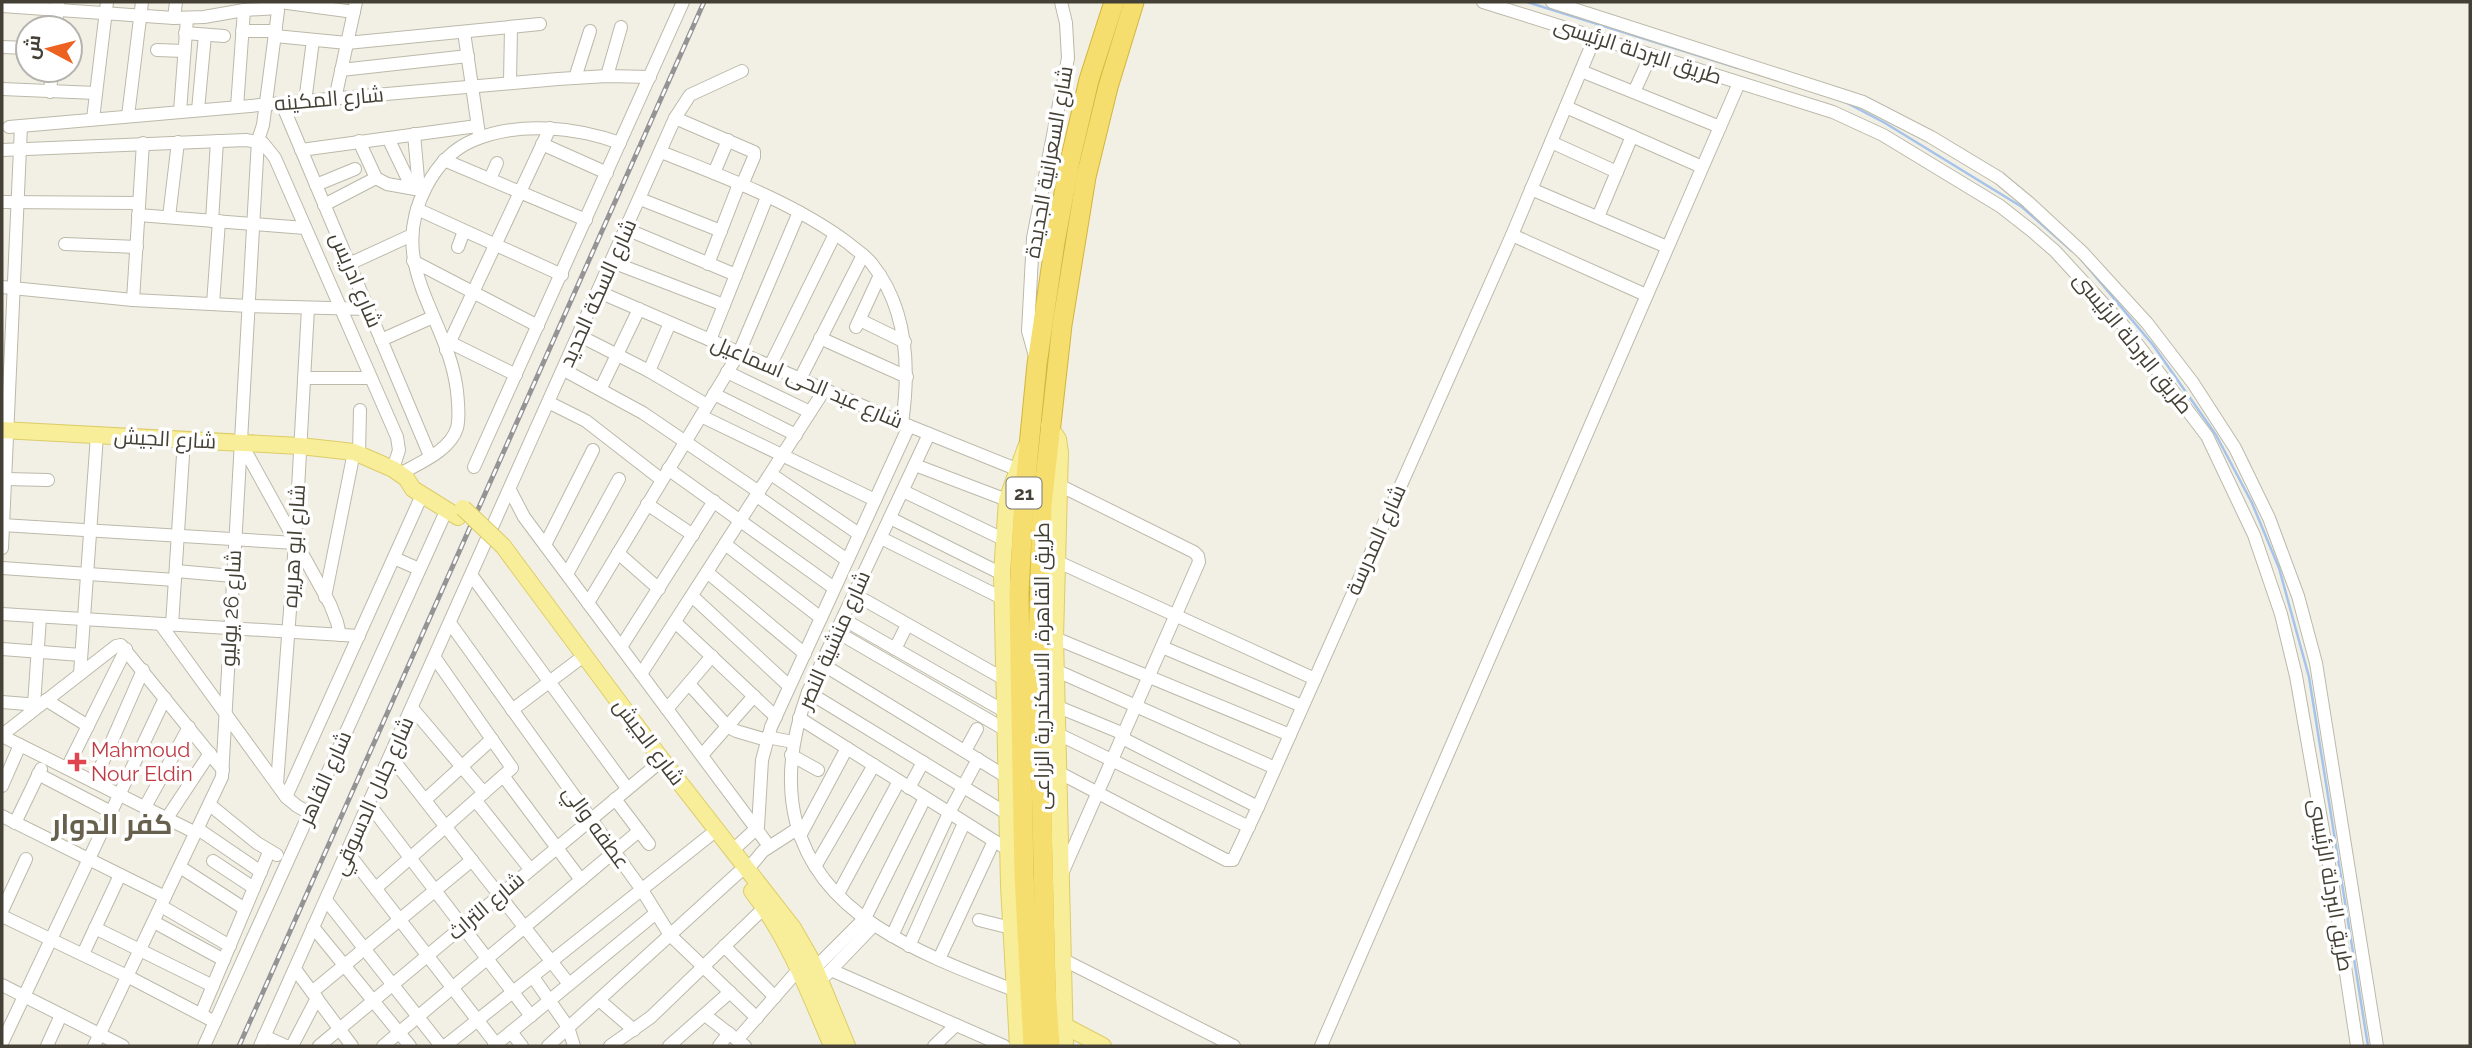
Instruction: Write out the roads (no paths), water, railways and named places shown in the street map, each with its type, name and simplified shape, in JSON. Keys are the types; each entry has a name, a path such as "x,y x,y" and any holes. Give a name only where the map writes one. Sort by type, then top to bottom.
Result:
{"highway":[{"name":"طريق القاهرة, الاسكندرية الزراعى","path":"1033,1046 1024,862 1019,593 1022,524 1037,364 1055,242 1089,80 1114,2"},
{"name":"طريق القاهرة, الاسكندرية الزراعى","path":"1050,1046 1030,991 1041,517 1049,426 1068,279 1086,177 1108,87 1134,2"}],"main road":[{"path":"1049,426 1059,446 1055,670 1065,1046"},
{"name":"شارع الجيش","path":"5,430 300,446 357,453 400,474 418,479 495,549 659,756 743,871 793,928 816,972 847,1046"},
{"path":"1018,1046 1030,991 1011,928 1001,845 1006,813 1002,574 1007,500 1016,469 1030,438"},
{"name":"شارع الجيش","path":"400,474 422,495 456,511"},
{"name":"شارع الجيش","path":"495,549 654,767 709,836 729,853"},
{"name":"شارع الجيش","path":"743,871 764,908 816,972 832,1046"},
{"path":"1063,1024 1103,1046"}],"street":[{"path":"176,2 185,33 180,112"},
{"path":"204,18 206,2"},
{"name":"شارع السكة الحديد","path":"474,467 682,2"},
{"name":"شارع السعرانية الجديدة","path":"1037,364 1028,331 1033,238 1065,76 1068,41 1062,2"},
{"name":"طريق البردلة الرئيسى","path":"1483,2 1833,112 1865,125 2000,206 2055,251 2144,351 2207,436 2254,535 2281,614 2293,664 2333,887 2357,1046"},
{"name":"طريق البردلة الرئيسى","path":"1552,2 1587,7 1863,102 1931,137 1999,178 2028,202 2083,253 2147,323 2193,383 2235,448 2269,518 2298,596 2316,663 2377,1046"},
{"path":"2,6 141,8 181,18 204,18 227,8 244,10 277,4 355,7 335,99"},
{"name":"شارع 26 يوليو","path":"97,1040 221,782 258,141 266,105 277,4"},
{"path":"93,119 107,7"},
{"path":"128,116 141,8"},
{"path":"237,107 244,10"},
{"path":"242,32 347,43 540,24"},
{"path":"510,82 511,27"},
{"path":"607,76 621,27"},
{"path":"575,78 590,31"},
{"path":"464,32 478,132"},
{"path":"185,33 224,36"},
{"path":"198,110 205,34"},
{"name":"شارع المدرسة","path":"1058,772 1229,861 1233,860 1512,235 1595,37"},
{"path":"305,102 313,40"},
{"path":"157,50 184,51"},
{"path":"87,55 101,57"},
{"path":"1634,92 1651,55"},
{"path":"341,71 468,57"},
{"name":"شارع السكة الحديد","path":"495,549 510,491 676,118 690,96 742,71"},
{"path":"1581,71 1720,127"},
{"name":"شارع المكينه","path":"21,149 15,127 510,82 607,76 650,77"},
{"path":"1321,1046 1739,83"},
{"path":"50,84 50,92"},
{"path":"2,89 96,93"},
{"name":"شارع ادريس","path":"282,104 430,456"},
{"path":"1566,107 1702,167"},
{"path":"676,118 754,152 708,264"},
{"path":"448,346 550,128"},
{"path":"301,150 414,134 550,128 582,131 620,143"},
{"path":"418,190 444,160 478,132"},
{"path":"2,150 217,141 258,141 268,147 398,442 400,474 451,440 456,429 458,402 448,346 433,317 413,261 412,235 418,190 414,134"},
{"path":"1598,218 1632,136"},
{"path":"388,138 418,190"},
{"path":"714,173 728,140"},
{"path":"213,304 217,141"},
{"path":"359,141 376,178 387,184 418,190"},
{"path":"169,217 177,142"},
{"path":"1551,142 1617,172"},
{"path":"133,300 143,143"},
{"path":"542,144 607,173"},
{"path":"2,548 6,479 8,288 21,149"},
{"name":"شارع منشية النصر","path":"661,152 799,212 863,255 880,275 894,305 905,342 905,424 875,500 767,738 762,760 757,830"},
{"path":"444,160 586,220"},
{"path":"490,179 497,163"},
{"path":"316,185 355,169"},
{"path":"324,205 376,178"},
{"path":"1531,189 1667,247"},
{"path":"710,340 767,197"},
{"path":"640,199 721,231"},
{"path":"2,202 139,209 169,217 305,228"},
{"path":"417,209 562,275"},
{"path":"588,603 739,352 799,212"},
{"path":"626,229 736,275"},
{"path":"458,247 464,231"},
{"path":"770,366 835,234"},
{"path":"349,264 412,235"},
{"path":"1512,235 1646,295"},
{"path":"65,244 137,247"},
{"path":"800,379 863,255"},
{"path":"413,261 538,327"},
{"path":"612,262 724,305"},
{"path":"880,275 858,323 905,342"},
{"path":"8,288 133,300 368,309"},
{"name":"شارع عبد الحى اسماعيل","path":"599,292 1016,469"},
{"name":"شارع ابو هريره","path":"277,784 295,543 308,308"},
{"path":"601,388 639,309"},
{"path":"381,340 433,317"},
{"path":"649,370 670,323"},
{"path":"580,336 649,370 707,405 782,457 875,500"},
{"path":"820,338 907,377"},
{"path":"448,346 516,375"},
{"path":"565,370 601,388 685,442 847,560"},
{"path":"727,372 810,412"},
{"path":"304,378 370,377"},
{"path":"641,674 825,390"},
{"path":"550,403 586,421 665,475 714,501 834,588"},
{"path":"707,405 796,435"},
{"path":"325,597 357,453 360,410"},
{"name":"شارع منشية النصر","path":"929,434 808,692 798,719 792,748 790,789 799,833 816,865 838,894 869,922 909,946 939,959 1030,991"},
{"path":"80,674 97,435"},
{"path":"184,440 176,576 167,625 286,797 309,813"},
{"path":"241,443 325,597 340,635"},
{"path":"545,545 593,450"},
{"path":"915,465 1007,500"},
{"path":"771,474 859,534"},
{"path":"6,479 48,480"},
{"path":"567,574 619,479"},
{"path":"1059,485 1194,552 1199,562 1060,880"},
{"path":"510,491 519,509 545,545 769,846"},
{"path":"903,491 1003,539"},
{"path":"286,797 422,495"},
{"path":"621,647 714,501"},
{"path":"647,504 693,535"},
{"name":"شارع القاهر","path":"204,1046 419,569 456,511"},
{"path":"890,518 1002,574"},
{"path":"2,525 295,543"},
{"path":"881,538 1002,598"},
{"path":"726,544 821,618"},
{"name":"شارع جلال الدسوقي","path":"262,1041 472,576 495,549"},
{"path":"618,553 659,589"},
{"path":"394,558 419,569"},
{"path":"1056,561 1315,679"},
{"path":"2,568 87,574 233,576"},
{"path":"708,572 804,653"},
{"path":"472,576 627,788"},
{"path":"854,594 1004,679"},
{"path":"692,596 789,686"},
{"path":"2,614 359,636"},
{"path":"40,617 37,652 40,704"},
{"path":"843,619 1004,711"},
{"path":"675,622 777,713 798,719 1001,845 939,959"},
{"name":"عطفه والي","path":"450,624 642,890 670,934 757,1018"},
{"path":"895,649 907,625"},
{"path":"837,632 1004,729"},
{"path":"1055,638 1290,735"},
{"path":"223,770 121,645 116,646 40,704 2,736 197,831 261,872"},
{"path":"1162,646 1302,706"},
{"path":"2,649 82,655"},
{"path":"67,768 126,649"},
{"path":"667,709 712,656"},
{"path":"376,888 504,777 512,767 435,658"},
{"path":"512,710 577,661"},
{"path":"822,664 1005,776"},
{"path":"94,782 143,670"},
{"path":"1055,670 1275,768"},
{"path":"689,684 727,726 736,732 767,738 792,748 818,770"},
{"path":"808,692 1006,813"},
{"path":"702,755 754,695"},
{"path":"2,1043 165,698"},
{"path":"2,702 40,704 88,726"},
{"path":"1056,706 1123,736 1258,807"},
{"path":"412,708 462,767 530,869"},
{"path":"145,807 189,727"},
{"path":"965,751 977,729"},
{"path":"1056,733 1249,827"},
{"path":"425,800 492,739"},
{"path":"2,786 20,745"},
{"path":"548,1046 769,846 799,833 847,748"},
{"path":"167,818 210,753"},
{"path":"391,757 569,984"},
{"path":"15,822 47,759"},
{"path":"892,936 949,813 978,759"},
{"path":"838,894 904,785 923,762"},
{"path":"816,865 874,765"},
{"name":"شارع التراث","path":"319,1046 654,767"},
{"path":"38,774 111,812"},
{"path":"504,777 581,880"},
{"path":"719,1046 737,1040 775,997 816,972 869,922 925,798"},
{"path":"615,799 649,844"},
{"path":"369,804 531,1016"},
{"path":"210,805 270,852 287,861"},
{"path":"2,816 120,875 230,946"},
{"path":"909,946 964,822"},
{"path":"729,853 757,830"},
{"path":"383,1046 639,831"},
{"path":"326,900 443,1046 709,836"},
{"path":"201,1014 270,852"},
{"path":"348,853 495,1045 656,913"},
{"path":"2,911 26,859"},
{"path":"292,1046 314,995 345,965 472,860"},
{"path":"213,861 254,888"},
{"path":"180,867 245,909"},
{"path":"83,954 120,875"},
{"path":"610,1046 634,1030 764,908"},
{"path":"2,916 215,1022"},
{"path":"979,920 1011,928"},
{"path":"154,922 224,960"},
{"path":"313,927 410,1046"},
{"path":"95,928 212,986"},
{"path":"724,946 775,997"},
{"path":"1062,959 1234,1046"},
{"path":"295,969 350,1046"},
{"path":"816,972 1004,1046"},
{"path":"533,977 568,1027 574,1046"},
{"path":"2,985 61,1015 97,1040 123,1046"},
{"path":"669,1046 730,992"},
{"path":"599,1000 634,1030"},
{"path":"47,1046 61,1015"},
{"path":"705,1015 737,1040"},
{"path":"934,1046 956,1025"},
{"path":"511,1032 522,1046"},
{"path":"262,1041 286,1046"}],"waterway":[{"path":"1527,2 1738,68"},
{"path":"1845,102 1885,123 2022,207 2072,251"},
{"path":"2080,258 2153,345 2216,435 2252,503 2279,568 2309,677 2368,1046"}],"railway":[{"path":"239,1046 704,2"}],"place":[{"name":"Mahmoud Nour Eldin","path":"77,762"}],"district":[{"name":"كفر الدوار","path":"112,824"}]}
